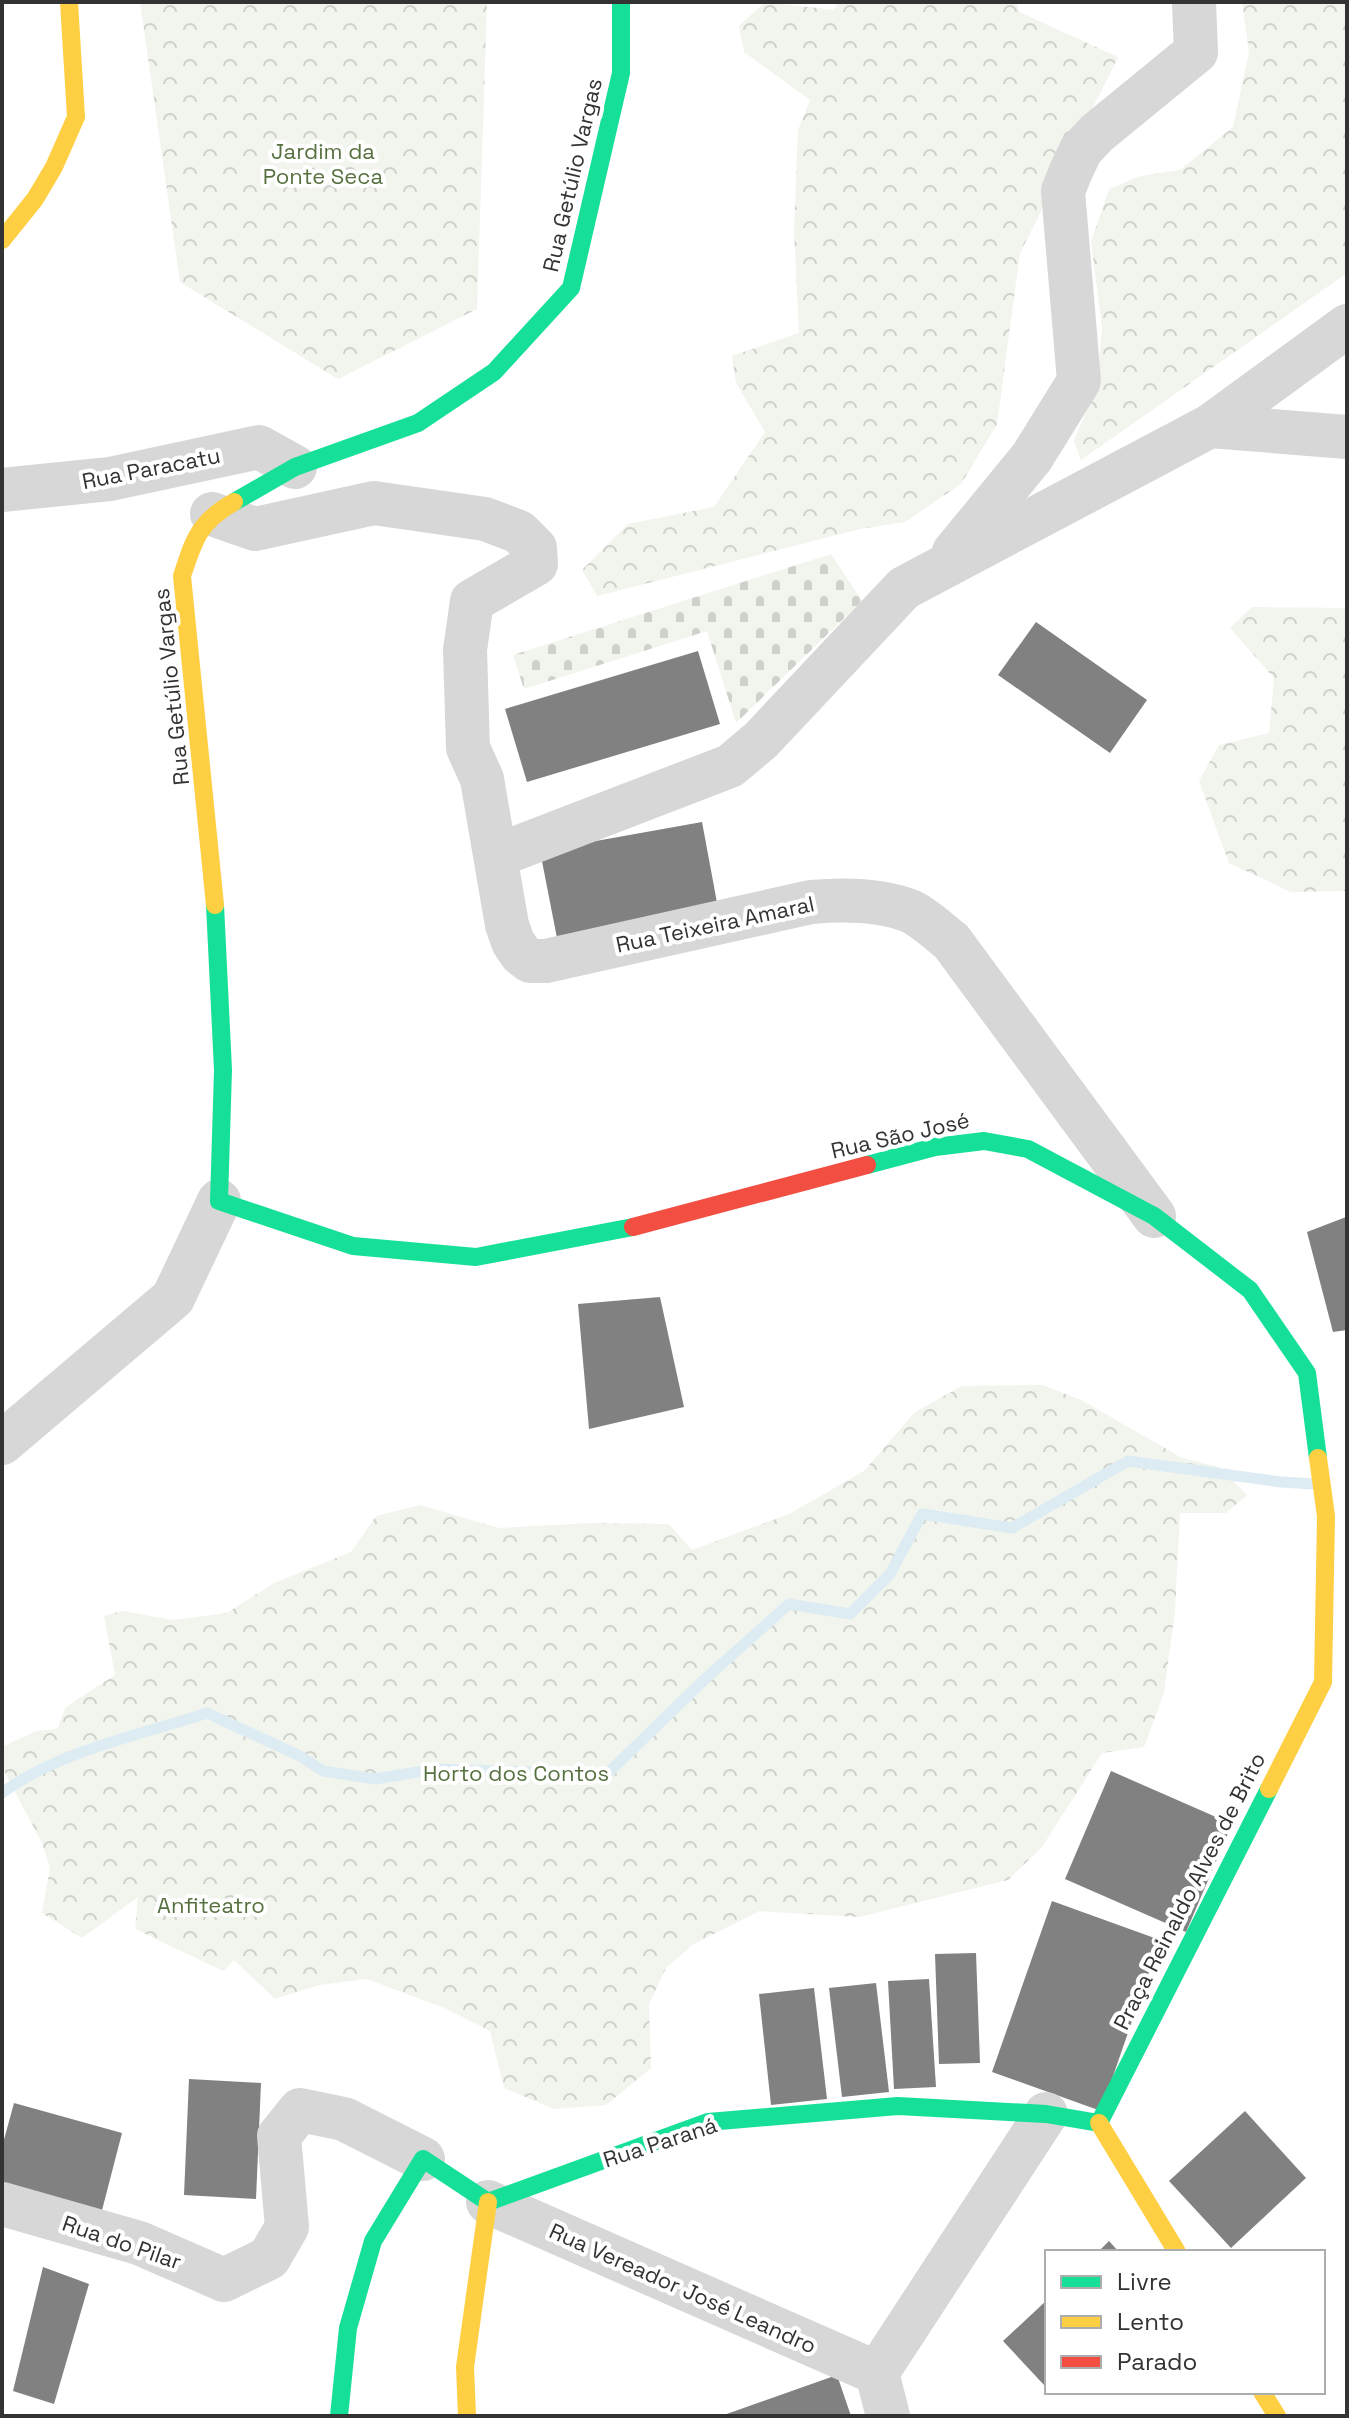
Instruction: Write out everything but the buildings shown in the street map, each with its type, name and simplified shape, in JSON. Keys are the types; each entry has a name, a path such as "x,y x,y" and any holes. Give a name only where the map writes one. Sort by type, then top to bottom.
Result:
{"street":[{"path":"2,240 35,199 54,167 76,117 69,2"},
{"name":"Rua Getúlio Vargas","path":"219,1201 225,1051 210,823 182,576 193,541 212,514 295,467 418,423 494,372 571,288 621,73 621,2"},
{"path":"942,567 1032,457 1079,381 1063,191 1081,150 1097,133 1196,52 1194,2"},
{"path":"212,514 255,529 374,503 485,519 519,532 535,548 536,564 472,601 466,634 468,748 482,779 496,856 730,766 761,740 904,588 1210,426 1347,326"},
{"path":"1210,426 1347,437"},
{"name":"Rua Paracatu","path":"2,490 110,479 259,447 295,467"},
{"name":"Rua Teixeira Amaral","path":"496,856 507,925 513,942 530,961 546,961 811,902 841,899 876,902 912,912 951,941 1154,1216"},
{"name":"Rua São José","path":"219,1201 353,1246 476,1257 647,1224 935,1147 984,1141 1028,1149 1154,1216 1250,1290 1307,1373 1325,1510 1323,1682"},
{"path":"2,1443 173,1298 219,1201"},
{"path":"1323,1682 1339,1702"},
{"name":"Praça Reinaldo Alves de Brito","path":"1099,2123 1323,1682"},
{"name":"Rua Paraná","path":"488,2202 708,2122 898,2106 1046,2114 1099,2123"},
{"name":"Rua do Pilar","path":"2,2204 139,2243 224,2280 269,2258 287,2227 279,2136 300,2110 344,2119 423,2159"},
{"path":"888,2416 877,2373 1046,2114"},
{"path":"1099,2123 1176,2250"},
{"path":"339,2416 348,2328 373,2241 423,2159 488,2202 465,2367 467,2416"},
{"name":"Rua Vereador José Leandro","path":"488,2202 877,2373"},
{"path":"1263,2394 1277,2416"}],"green space":[{"name":"Jardim da Ponte Seca","path":"140,2 487,2 477,309 338,379 180,282"},
{"path":"765,2 834,10 839,2 1017,2 1019,12 1118,57 1020,253 997,424 961,484 905,522 860,529 597,596 582,570 628,524 714,507 765,432 736,383 732,356 799,333 794,231 798,130 810,100 744,52 739,26"},
{"path":"1242,2 1347,2 1347,273 1081,460 1074,441 1097,385 1102,328 1091,242 1109,189 1140,176 1180,170 1233,127 1249,52"},
{"path":"831,554 862,601 736,723 707,631 524,689 513,655"},
{"path":"1252,607 1347,608 1347,891 1291,892 1229,863 1199,781 1219,745 1269,733 1274,678 1230,628"},
{"name":"Horto dos Contos","path":"1043,1385 1083,1401 1182,1458 1219,1467 1247,1495 1226,1513 1180,1513 1175,1611 1164,1693 1144,1747 1102,1753 1042,1847 1008,1880 859,1917 759,1911 692,1945 666,1968 649,2004 651,2068 606,2105 554,2109 504,2088 490,2031 447,2009 367,1979 319,1985 275,1999 234,1960 223,1971 135,1929 138,1897 82,1938 42,1913 50,1868 42,1843 2,1767 2,1747 36,1731 57,1729 66,1707 115,1675 104,1616 122,1611 173,1620 227,1613 274,1583 351,1552 376,1516 420,1505 499,1528 592,1523 669,1524 692,1550 789,1514 864,1471 915,1412 962,1386"}],"waterway":[{"path":"2,1793 24,1778 74,1755 207,1713 300,1756 323,1771 375,1779 436,1769 607,1774 706,1678 789,1604 850,1614 890,1574 922,1514 1012,1528 1128,1461 1313,1484"}],"traffic: fast":[{"path":"234,502 295,467 418,423 494,372 571,288 621,73 621,2"},
{"path":"215,905 223,1070 219,1201 353,1246 476,1257 633,1227"},
{"path":"867,1165 935,1147 984,1141 1028,1149 1154,1216 1250,1290 1307,1373 1318,1458"},
{"path":"1099,2123 1269,1789"},
{"path":"488,2202 708,2122 898,2106 1046,2114 1099,2123"},
{"path":"339,2416 348,2328 373,2241 423,2159 488,2202"}],"traffic: slow":[{"path":"2,240 35,199 54,167 76,117 69,2"},
{"path":"215,905 182,576 205,524 234,502"},
{"path":"1269,1789 1323,1682 1326,1516 1318,1458"},
{"path":"1099,2123 1176,2250"},
{"path":"467,2416 465,2367 488,2202"},
{"path":"1263,2394 1277,2416"}],"traffic: jam":[{"path":"633,1227 867,1165"}],"park label":[{"name":"Anfiteatro","path":"211,1905"}]}
